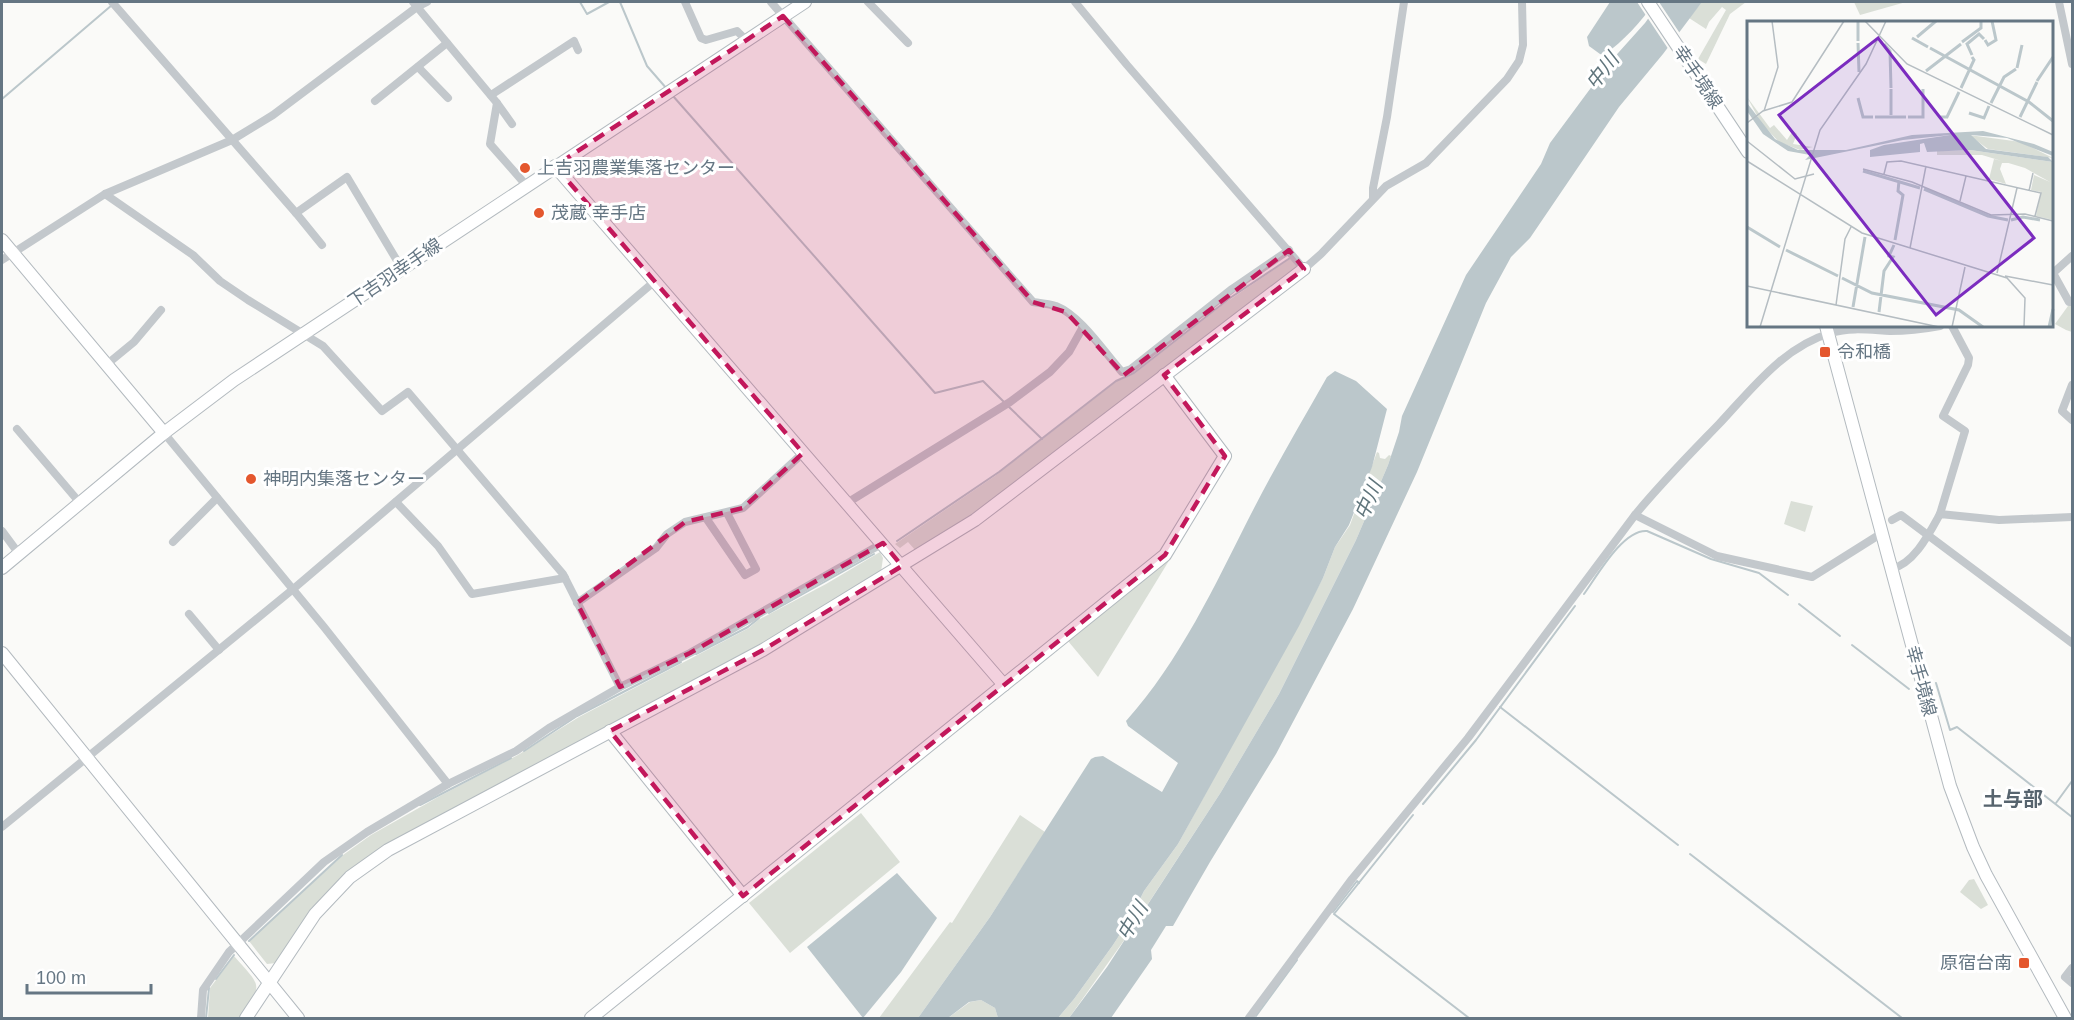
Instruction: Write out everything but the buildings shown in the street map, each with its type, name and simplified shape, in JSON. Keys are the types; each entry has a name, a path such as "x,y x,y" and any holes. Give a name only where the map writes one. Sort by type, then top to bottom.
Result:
{"street":[{"path":"112,2 322,245"},
{"path":"7,257 105,195 232,140 273,115 415,4 427,2"},
{"path":"685,2 701,38 706,40 737,31 746,40"},
{"path":"771,2 1033,302 1054,306 1066,312 1083,327 1122,372 1131,369 1232,289 1289,250"},
{"name":"下吉羽幸手線","path":"2,568 164,434 234,380 805,2"},
{"path":"868,2 908,43"},
{"path":"1075,2 1304,269"},
{"path":"1373,198 1404,2"},
{"path":"246,1018 315,914 332,895 367,864 388,850 763,650 975,520 1304,269 1373,198 1394,181 1426,163 1507,79 1519,61 1523,45 1522,2"},
{"name":"幸手境線","path":"1648,2 1747,149"},
{"path":"2059,2 2073,64"},
{"path":"415,4 491,95 512,124"},
{"path":"491,95 574,41 578,50"},
{"path":"375,101 447,44"},
{"path":"418,67 448,98"},
{"path":"497,103 490,144 526,185"},
{"path":"555,166 1005,685"},
{"path":"296,213 347,177 402,269"},
{"path":"105,195 193,255 220,281 323,346 382,411 408,392 565,578 620,687"},
{"path":"2,240 7,257 106,365 164,434 324,627 447,784"},
{"path":"2053,273 2073,256"},
{"path":"2053,276 2069,302 2073,302"},
{"path":"2,828 292,590 655,281"},
{"path":"106,365 134,342 161,310"},
{"path":"847,503 1010,402 1050,372 1069,352 1083,327"},
{"path":"1249,1018 1352,879 1468,738 1635,515 1658,487 1776,365 1798,347 1827,329 1860,328 1890,331 1934,327"},
{"path":"1891,569 1904,565 1928,535 1940,514 1965,431 1943,416 1969,358 1953,327"},
{"name":"幸手境線","path":"1827,329 1944,767 1972,847 2065,1018"},
{"path":"598,1017 743,896 1165,555 1225,456 1164,375"},
{"path":"2073,385 2062,411 2073,420"},
{"path":"17,429 80,503"},
{"path":"577,603 656,548 667,534 685,522 743,508 803,453"},
{"path":"173,542 217,498"},
{"path":"396,502 438,546 472,594 565,578"},
{"path":"706,518 745,575 756,569 727,513"},
{"path":"1940,514 1999,520 2073,517"},
{"path":"1635,515 1717,556 1812,577 1882,533"},
{"path":"1892,520 1901,515 2073,643"},
{"path":"2,531 19,554"},
{"path":"201,1018 203,990 229,952 324,862 367,832 447,784 516,751 549,728 620,687 690,653 883,543"},
{"path":"189,614 219,650"},
{"path":"2,653 298,1018"},
{"path":"610,731 743,896"},
{"path":"2073,968 2065,977 2073,983"}],"highlighted area":[{"path":"783,16 1033,302 1066,312 1124,375 1289,250 1304,269 1164,375 1225,456 1165,555 743,896 610,731 763,650 902,566 883,543 690,653 620,687 577,603 685,522 743,508 803,453 555,166"}],"shaded area":[{"path":"1610,2 1654,2 1632,31 1604,55 1589,46 1587,37"},
{"path":"1660,2 1702,2 1619,107 1530,238 1511,257 1486,303 1417,472 1353,609 1276,754 1173,926 1166,926 1151,950 1152,959 1111,1018 1069,1018 1107,967 1221,792 1279,694 1356,540 1388,465 1402,416 1466,275 1541,164 1550,143 1610,62 1645,23"},
{"path":"1702,2 1746,2 1730,14 1706,64 1698,59 1726,10 1722,7 1706,29 1689,18"},
{"path":"1854,2 1906,2 1860,15"},
{"path":"1291,258 1296,264 1296,269 970,518 916,551 908,542 900,548 895,544 995,476 1117,381 1134,374 1225,303"},
{"path":"2072,305 2072,332 2055,324 2068,306"},
{"path":"1335,371 1356,381 1387,409 1372,467 1349,525 1335,547 1323,578 1299,626 1178,844 1144,891 1113,945 1058,1018 998,1018 995,1008 981,1000 969,1002 948,1018 918,1018 990,917 1091,759 1103,756 1162,792 1178,763 1128,726 1126,721 1180,648 1288,445 1327,377"},
{"path":"1377,452 1380,458 1385,459 1391,456 1388,465 1356,540 1279,694 1221,792 1125,939 1069,1018 1058,1018 1113,945 1144,891 1178,844 1323,578 1335,547 1350,525"},
{"path":"1791,501 1813,506 1805,532 1784,524"},
{"path":"880,552 883,558 881,572 765,643 381,849 344,875 276,963 267,964 249,941 343,855 371,835 518,755 579,717 749,628 758,620"},
{"path":"1170,559 1098,677 1068,641"},
{"path":"861,813 900,862 790,953 749,903"},
{"path":"1020,815 1045,832 990,917 918,1018 879,1018 950,922 952,923"},
{"path":"897,873 937,918 901,972 863,1018 807,947"},
{"path":"1974,879 1988,905 1981,909 1960,892 1969,880"},
{"path":"234,956 254,980 256,991 240,1018 208,1018 210,988"},
{"path":"981,1000 995,1008 998,1018 948,1018 970,1002"}],"pier":[{"path":"1637,2 1659,2 1681,35 1669,50"}],"waterway":[{"path":"580,2 587,14 609,2"},
{"path":"620,2 647,66 667,89"},
{"path":"2,99 112,5"},
{"path":"673,96 935,393 983,381 1005,403"},
{"path":"897,541 999,472 1116,381 1134,373 1230,298 1290,258"},
{"path":"1009,407 1042,439"},
{"path":"1584,594 1620,545 1638,532 1647,531 1711,559 1759,573 1788,595"},
{"path":"769,613 874,554"},
{"path":"1799,604 1840,636"},
{"path":"1423,804 1476,740 1575,606"},
{"path":"696,654 748,627 759,618"},
{"path":"1852,645 1909,689"},
{"path":"524,751 577,716 681,662"},
{"path":"1936,683 1950,730 1957,727 2072,817"},
{"path":"1500,707 1678,845"},
{"path":"420,805 511,758"},
{"path":"2056,803 2072,781"},
{"path":"1413,815 1334,914 1469,1018"},
{"path":"1690,854 1902,1018"},
{"path":"249,941 342,855"},
{"path":"1333,912 1357,881 1359,883"},
{"path":"216,979 234,955"},
{"path":"1256,1016 1297,960"},
{"path":"206,1018 209,988"}],"place":[{"name":"上吉羽農業集落センター","path":"525,168"},
{"name":"茂蔵 幸手店","path":"539,213"},
{"name":"令和橋","path":"1825,352"},
{"name":"神明内集落センター","path":"251,479"},
{"name":"原宿台南","path":"2024,963"}],"district":[{"name":"土与部","path":"2013,799"}],"water label":[{"name":"中川","path":"1602,71"},
{"name":"中川","path":"1368,500"},
{"name":"中川","path":"1132,921"}]}
